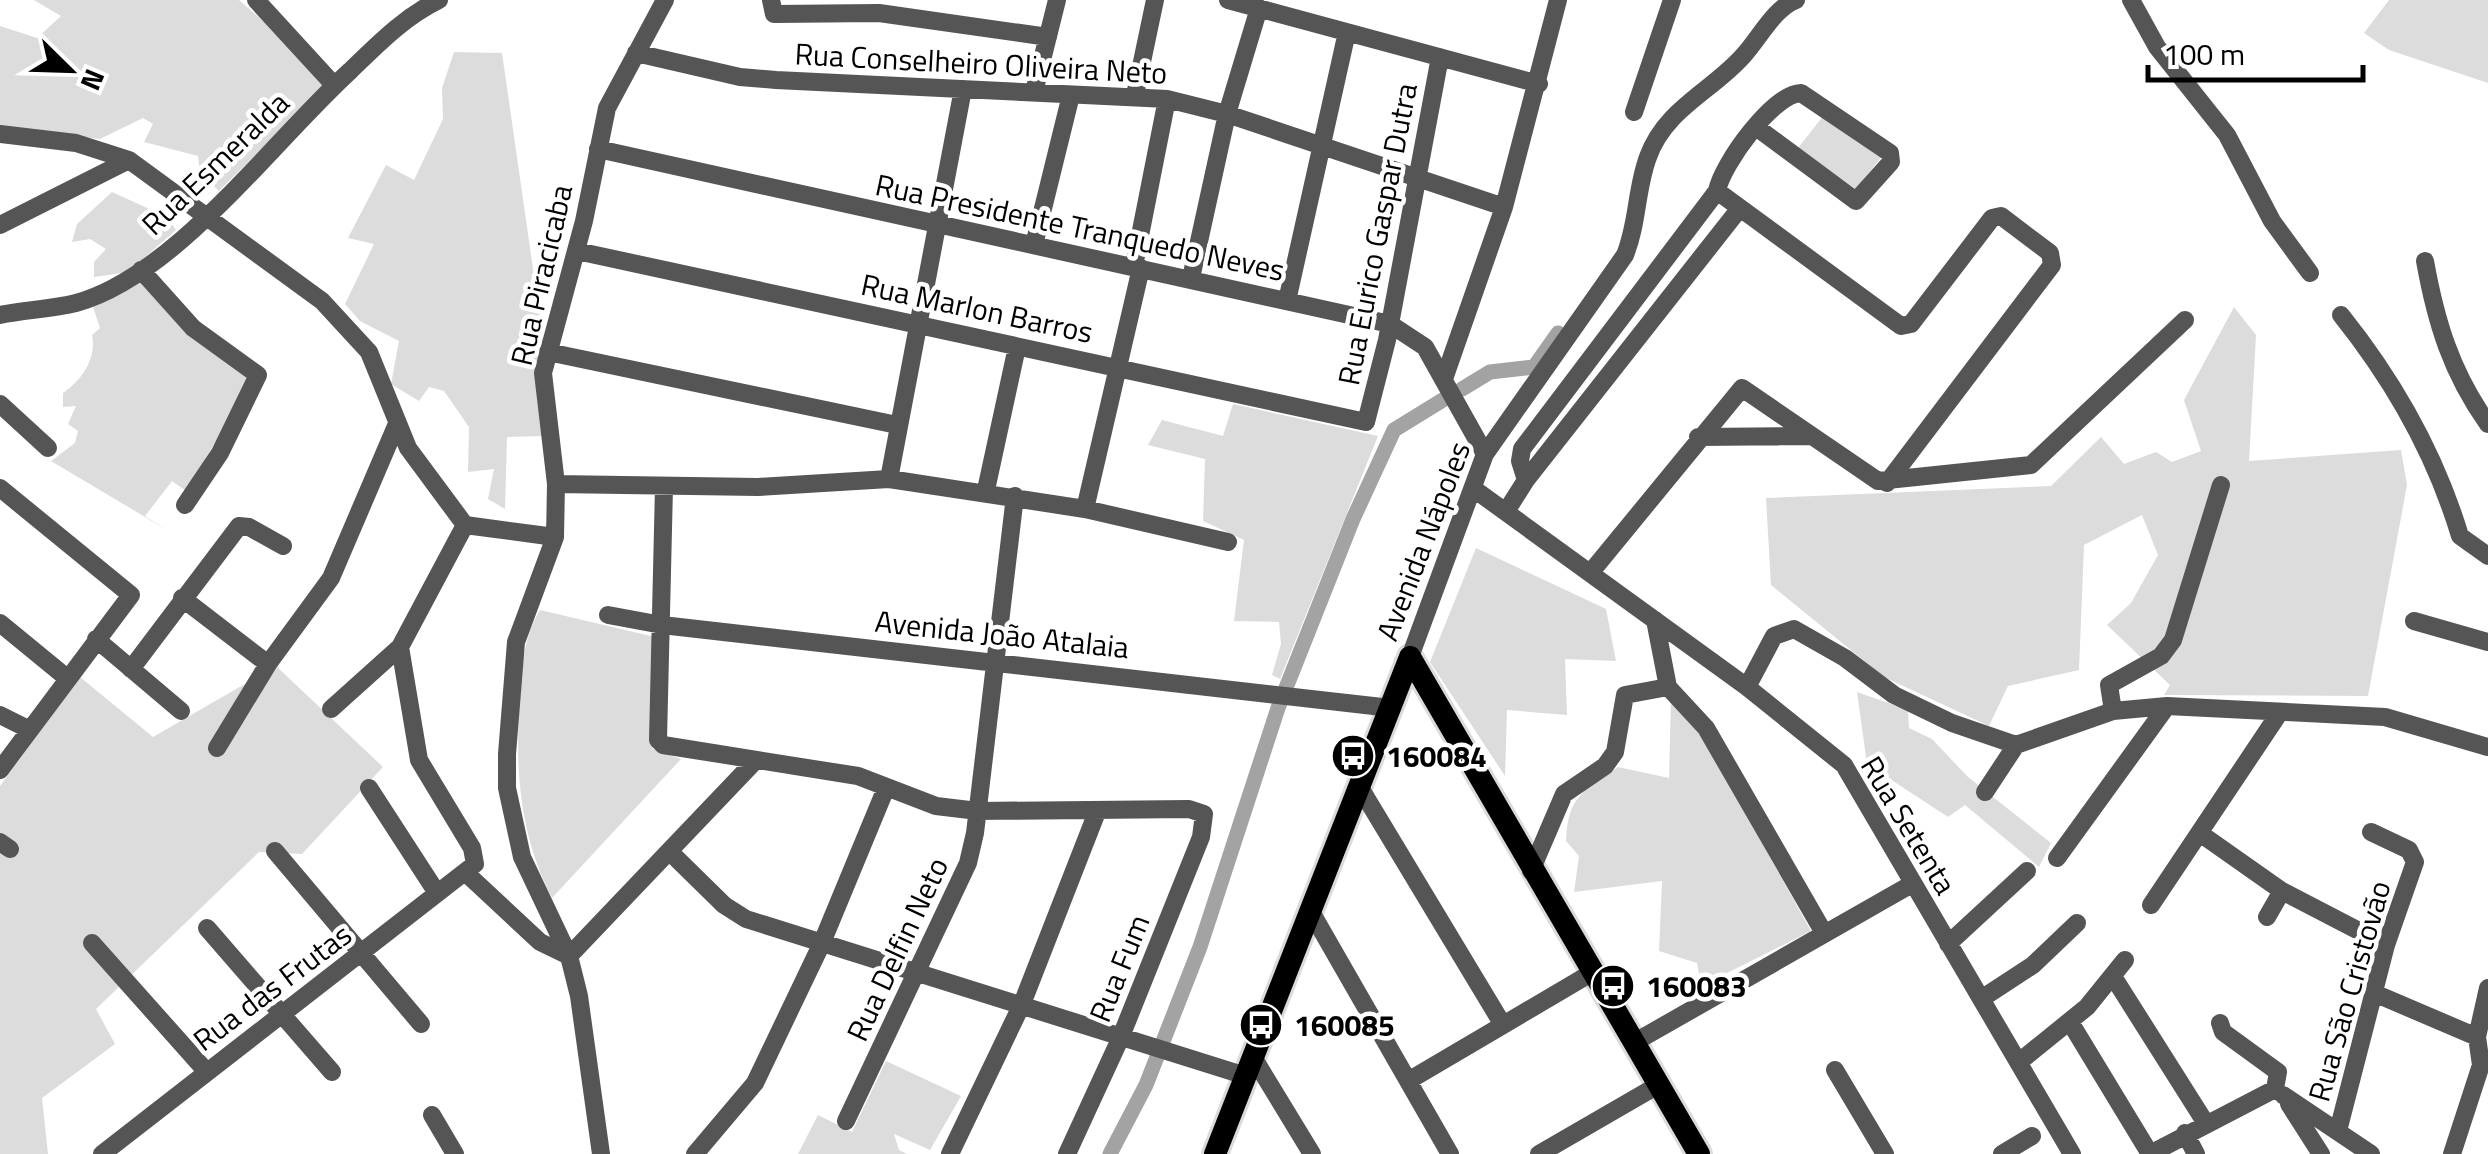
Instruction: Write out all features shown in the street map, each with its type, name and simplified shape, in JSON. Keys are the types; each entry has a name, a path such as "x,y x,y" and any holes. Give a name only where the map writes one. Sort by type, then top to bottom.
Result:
{"main road":[{"name":"Avenida Nápoles","path":"1220,1151 1249,1067 1410,658"},
{"path":"1410,658 1530,871 1700,1154"}],"street":[{"path":"256,0 334,85"},
{"name":"Rua Esmeralda","path":"2,311 78,302 141,270 208,214 411,6 440,0"},
{"name":"Rua Piracicaba","path":"601,1154 583,1020 569,956 522,856 507,788 516,642 555,537 556,484 543,389 548,352 577,251 607,108 664,0"},
{"path":"771,0 774,14 879,13 1048,37"},
{"path":"1034,92 1057,0"},
{"path":"1135,95 1155,0"},
{"path":"1228,0 1539,84"},
{"path":"1445,376 1504,206 1558,0"},
{"path":"1634,112 1672,0"},
{"name":"Avenida Nápoles","path":"1410,658 1485,454 1625,256 1636,228 1649,154 1660,134 1678,110 1738,62 1776,6 1796,0"},
{"path":"2131,0 2157,47 2227,134 2272,221 2310,273"},
{"path":"1191,278 1227,114 1259,8"},
{"path":"1286,301 1347,32"},
{"name":"Rua Conselheiro Oliveira Neto","path":"636,53 740,76 1168,99 1227,114 1504,206"},
{"name":"Rua Eurico Gaspar Dutra","path":"1366,422 1390,324 1440,57"},
{"path":"889,479 896,425 963,90"},
{"path":"1526,480 1520,462 1522,449 1717,192 1726,164 1756,127 1790,95 1801,93 1890,153 1891,162 1856,200 1756,127"},
{"path":"1034,245 1072,94"},
{"path":"1085,508 1138,267 1168,99"},
{"path":"0,134 76,142 128,160 208,214 322,301 356,334 369,352 396,426 465,525 555,537"},
{"name":"Rua Presidente Tranquedo Neves","path":"598,149 1390,324 1426,347 1485,454"},
{"path":"0,224 128,160"},
{"path":"1717,192 1901,326 1911,324 1992,218 2001,216 2050,253 2052,265 1887,483"},
{"path":"1507,510 1526,480 1740,208"},
{"name":"Rua Marlon Barros","path":"577,251 1366,422"},
{"path":"2424,261 2438,330 2463,386 2488,424"},
{"path":"141,270 193,328 258,374 220,452 185,504"},
{"path":"2341,314 2381,366 2436,468 2460,536 2488,556"},
{"path":"1591,572 1742,388 1864,475 1887,483 2030,465 2185,320"},
{"path":"986,490 1017,347"},
{"path":"548,352 896,425"},
{"path":"0,404 48,448"},
{"path":"217,748 268,664 331,578 396,426"},
{"path":"1698,438 1811,436"},
{"path":"556,484 664,487 889,479 986,490 1085,508 1228,542"},
{"path":"2113,711 2109,685 2161,656 2173,640 2221,485"},
{"path":"664,487 658,740 663,745 755,761 817,766 918,802 978,811 1097,812 1022,1004 950,1154"},
{"path":"0,488 131,595 0,770"},
{"name":"Rua Setenta","path":"1474,489 1747,688 1844,765 2072,1154"},
{"name":"Rua Delfin Neto","path":"846,1121 968,863 978,811 1015,496"},
{"path":"331,709 400,647 465,525"},
{"path":"131,669 239,526 250,527 284,546"},
{"path":"182,598 268,664"},
{"name":"Avenida João Atalaia","path":"608,614 662,625 1390,708"},
{"path":"1655,620 1668,687 1706,728 1824,932"},
{"path":"2414,621 2488,642"},
{"path":"0,623 67,678"},
{"path":"1747,688 1774,636 1794,630 1845,658 1894,695 1952,723 2016,745"},
{"path":"96,639 181,711"},
{"path":"400,647 419,760 472,848 470,869 540,942 569,956 755,761"},
{"path":"1530,871 1564,794 1606,766 1615,752 1626,695 1668,687"},
{"path":"2057,858 2167,706"},
{"path":"1986,792 2016,745 2113,711 2167,706 2384,718 2488,747"},
{"path":"2151,905 2280,712"},
{"path":"0,715 30,730"},
{"path":"1359,786 1503,1025"},
{"path":"369,788 437,893"},
{"path":"695,1154 755,1083 820,945 886,788"},
{"name":"Rua Fum","path":"1066,1154 1120,1038 1201,836 1204,814 1190,809 1097,812"},
{"name":"Rua São Cristovão","path":"2338,1131 2386,945 2415,862 2409,850 2371,832"},
{"path":"2201,834 2282,891 2386,945"},
{"path":"274,851 421,1024"},
{"path":"670,852 733,913 820,945 1022,1004 1159,1051 1249,1067 1312,1154"},
{"name":"Rua das Frutas","path":"102,1154 470,869"},
{"path":"1948,944 2026,871"},
{"path":"1634,1042 1912,884"},
{"path":"2267,917 2282,891"},
{"path":"1310,910 1450,1154"},
{"path":"1980,999 2033,965 2077,923"},
{"path":"207,928 285,1013 332,1072"},
{"path":"92,942 206,1071"},
{"path":"2019,1062 2070,1022 2114,978 2125,960"},
{"path":"1408,1081 1593,972"},
{"path":"2114,978 2204,1122"},
{"path":"2452,1154 2482,1065 2477,1037 2488,988"},
{"path":"2374,994 2477,1037"},
{"path":"2070,1022 2150,1154 2204,1122 2279,1092"},
{"path":"2220,1023 2223,1032 2278,1072 2279,1092 2321,1154"},
{"path":"1836,1070 1885,1154"},
{"path":"1541,1153 1660,1084"},
{"path":"2279,1092 2371,1154"},
{"path":"432,1115 454,1154"},
{"path":"2185,1133 2196,1154"},
{"path":"2002,1154 2032,1136"}],"shaded area":[{"path":"34,0 239,0 290,44 324,87 219,191 200,173 198,156 144,142 153,124 143,118 100,139 0,127 0,26 37,38 61,16"},
{"path":"2389,0 2488,0 2488,83 2389,50 2364,33"},
{"path":"454,52 502,53 546,359 542,436 507,437 505,509 488,499 494,469 468,472 469,427 444,391 429,387 419,401 391,384 399,341 360,321 345,304 374,244 348,238 386,165 414,180 443,119 442,88"},
{"path":"1824,115 1883,155 1856,189 1798,148"},
{"path":"112,192 167,217 176,230 128,272 94,277 94,262 106,249 90,239 72,242 77,224"},
{"path":"138,277 251,382 186,491 172,481 145,516 167,530 51,461 75,443 78,431 68,424 76,406 63,407 63,393 82,375 90,360 92,335 100,328 93,307"},
{"path":"2234,307 2256,335 2249,461 2401,450 2407,485 2368,696 2164,695 2170,685 2107,625 2131,603 2158,555 2142,515 2084,545 2079,670 2008,686 1989,726 1884,677 1771,585 1766,498 2051,486 2101,437 2124,464 2156,452 2172,462 2201,451 2184,400"},
{"path":"1233,404 1378,436 1280,679 1272,675 1281,644 1279,622 1234,621 1244,540 1203,521 1205,459 1148,445 1162,420 1223,436"},
{"path":"1476,548 1606,609 1616,661 1565,659 1567,715 1507,710 1505,776 1430,662"},
{"path":"540,610 655,637 652,749 681,759 552,898 532,848 519,772 523,660"},
{"path":"276,666 383,767 302,854 259,852 96,1009 115,1044 42,1098 48,1154 0,1154 0,786 80,677 153,737"},
{"path":"1857,692 1908,710 1909,728 1932,739 1968,777 2051,843 2039,867 1965,805 1948,817 1867,764"},
{"path":"1671,701 1692,717 1811,931 1701,986 1697,963 1659,951 1662,881 1574,892 1579,856 1566,841 1574,804 1587,789 1618,767 1669,778"},
{"path":"886,1061 961,1096 930,1150 894,1134 899,1150 907,1154 798,1154 818,1115 852,1132"}],"waterway":[{"path":"1462,389 1490,372 1534,367 1558,333"},
{"path":"1110,1154 1146,1085 1200,947 1278,708 1353,519 1394,430 1446,398"}],"place":[{"name":"160084","path":"1353,756"},
{"name":"160083","path":"1613,986"},
{"name":"160085","path":"1261,1025"}]}
